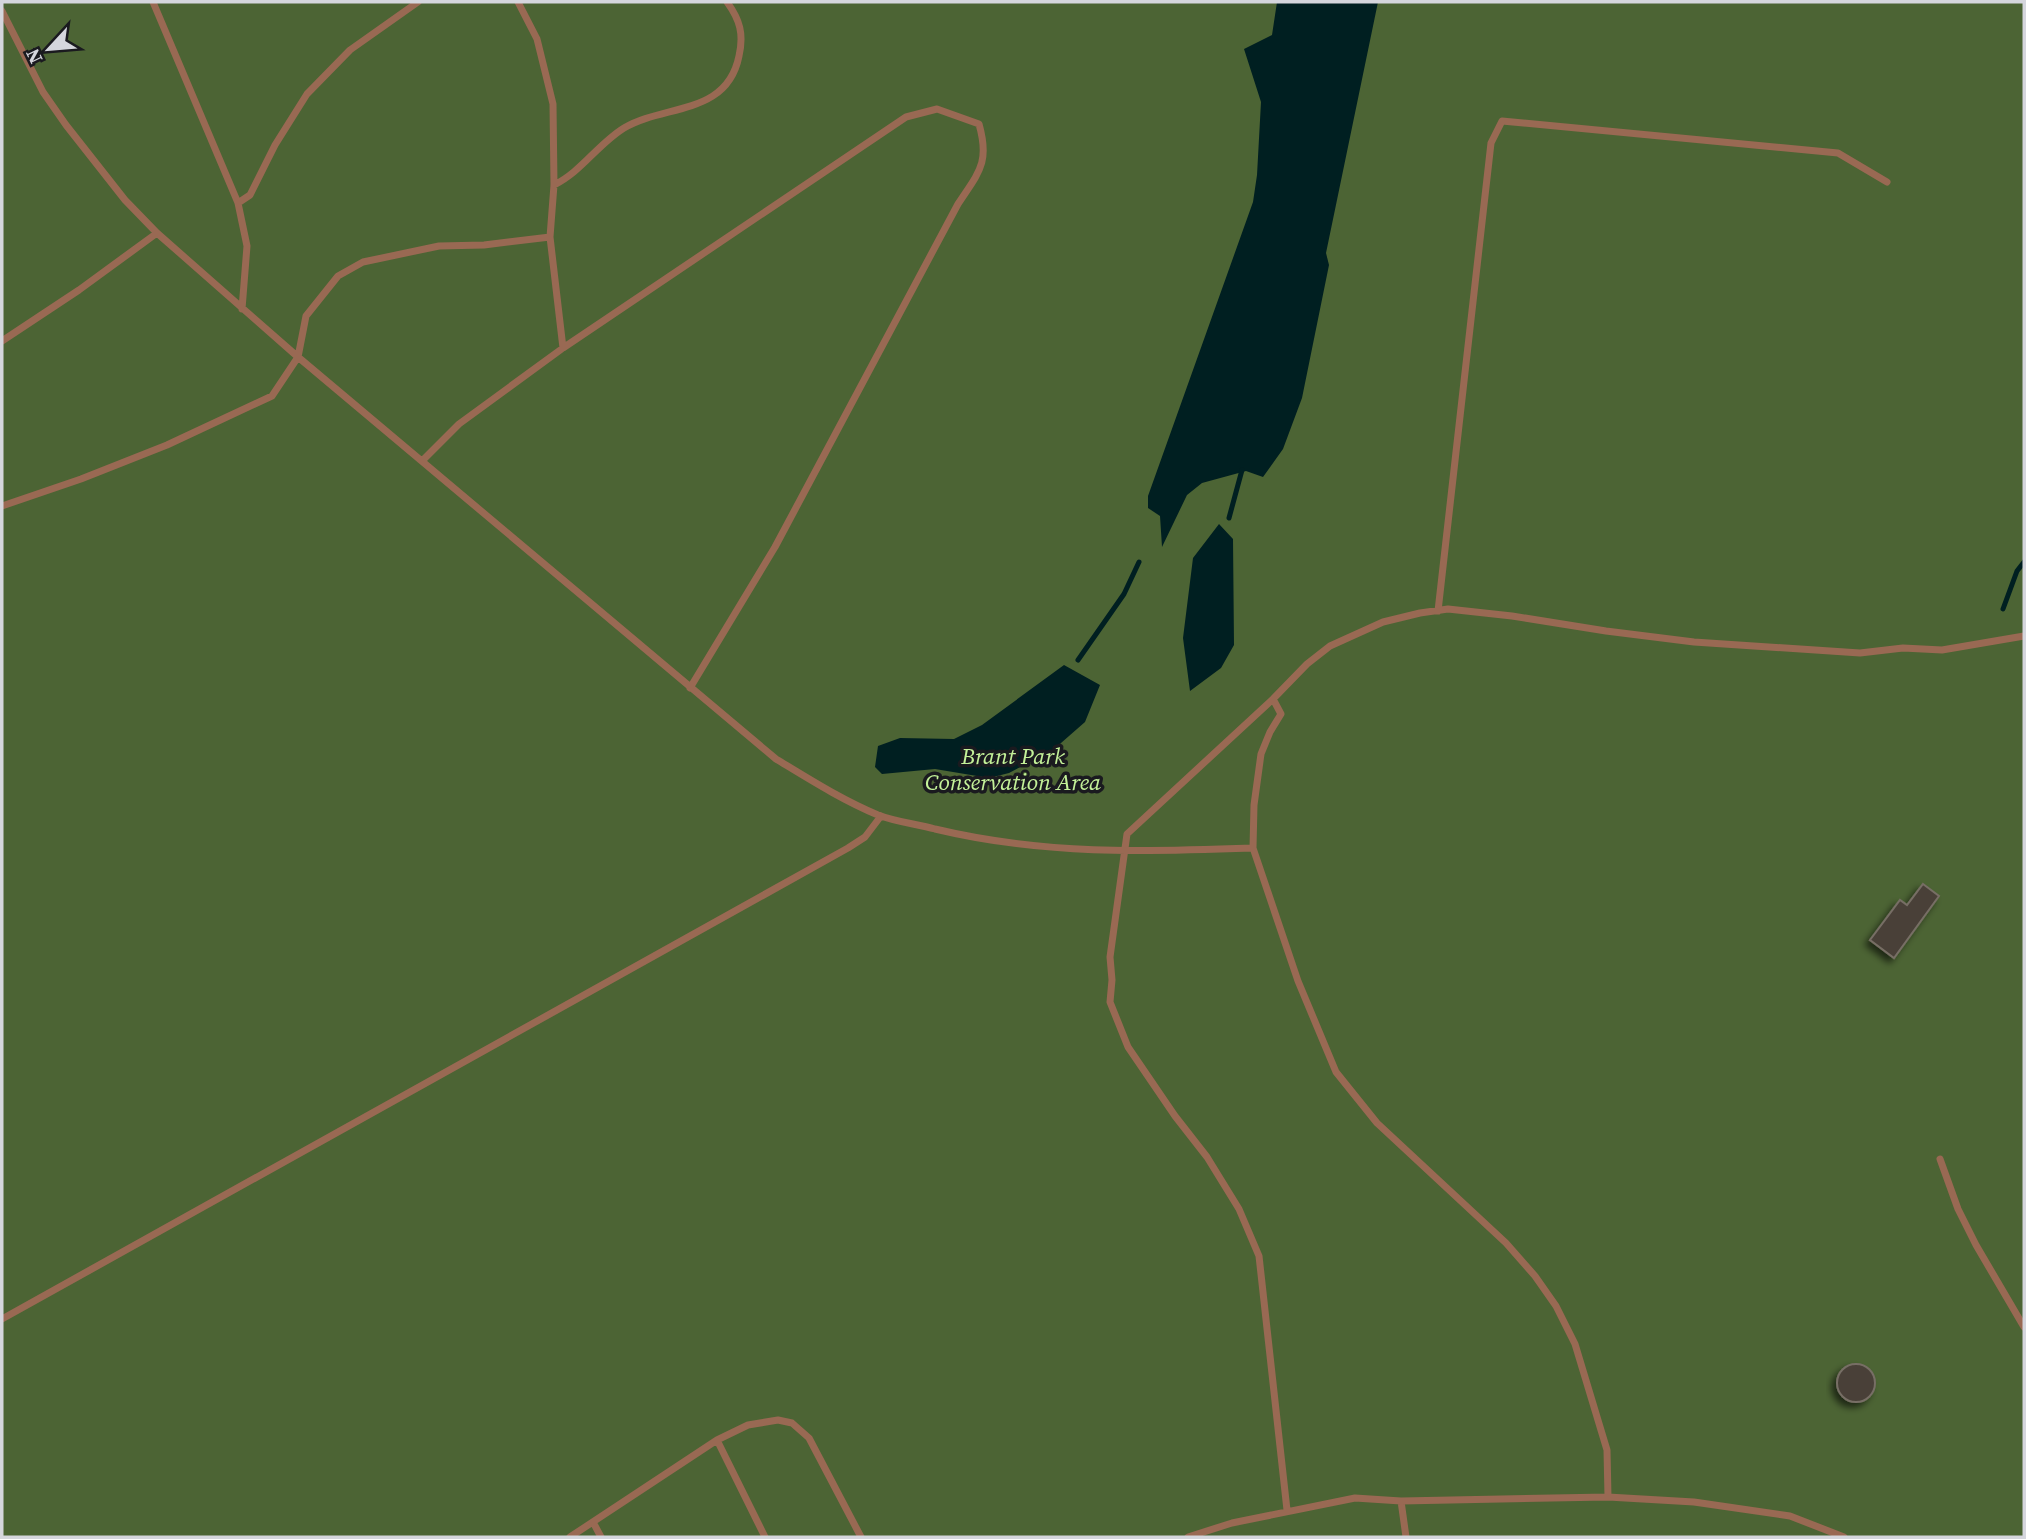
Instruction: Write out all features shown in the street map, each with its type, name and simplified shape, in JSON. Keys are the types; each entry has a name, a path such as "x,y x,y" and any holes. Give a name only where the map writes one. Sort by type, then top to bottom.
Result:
{"lane":[{"path":"153,2 157,17 184,72 238,203 247,246 242,309"},
{"path":"238,203 250,195 275,145 307,94 350,50 418,2"},
{"path":"517,2 537,39 553,104 554,185 550,237 563,348"},
{"path":"554,185 569,178 610,137 628,126 652,116 703,103 726,85 738,63 743,39 738,18 727,2"},
{"path":"2,11 4,24 43,92 66,125 125,200 157,233 298,357 776,759 831,793 881,816 1013,845 1123,852 1252,848"},
{"path":"422,461 459,424 563,348 906,117 937,109 979,124 986,156 976,177 958,204 775,547 690,688"},
{"path":"1438,611 1491,143 1502,121 1838,153 1887,182"},
{"path":"2,341 69,297 157,233"},
{"path":"2,506 167,445 272,396 298,357 306,316 338,276 363,262 439,246 484,246 550,237"},
{"path":"1287,1510 1259,1256 1239,1209 1207,1157 1128,1047 1110,1002 1110,957 1127,834 1144,816 1170,797 1307,664 1330,646 1383,622 1448,610 1512,616 1694,642 1860,653 1903,648 1942,650 2024,636"},
{"path":"1273,699 1280,715 1261,754 1254,805 1252,848 1298,981 1336,1073 1377,1123 1506,1243 1535,1276 1556,1306 1575,1344 1607,1450 1608,1497"},
{"path":"2,1319 848,848 865,837 881,816"},
{"path":"1940,1159 1958,1209 2024,1327"},
{"path":"570,1537 717,1440 748,1425 778,1420 792,1423 809,1438 861,1537"},
{"path":"717,1440 765,1537"},
{"path":"1188,1537 1287,1510 1355,1498 1401,1502 1608,1497 1694,1502 1790,1516 1843,1537"},
{"path":"1401,1502 1406,1537"},
{"path":"593,1522 601,1537"}],"green space":[{"name":"Brant Park Conservation Area","path":"2,2 2024,2 2024,1537 2,1537"}],"shaded area":[{"path":"1277,2 1378,2 1326,253 1329,265 1302,398 1283,449 1263,477 1246,471 1202,483 1187,495 1162,547 1160,516 1148,508 1148,496 1253,202 1261,102 1244,49 1272,35"},
{"path":"1219,524 1233,539 1234,645 1221,668 1190,691 1183,638 1193,558"},
{"path":"1064,665 1100,685 1085,722 1053,750 1009,773 989,778 935,769 882,774 875,767 878,746 900,738 954,739 982,725"}],"building":[{"path":"1923,884 1939,896 1894,958 1870,940 1900,900 1907,905"},
{"path":"1856,1364 1869,1370 1875,1383 1869,1396 1856,1402 1843,1396 1837,1383 1843,1370"}],"waterway":[{"path":"1229,518 1242,470"},
{"path":"1078,660 1124,594 1139,562"},
{"path":"2003,609 2017,571 2024,562"}]}
